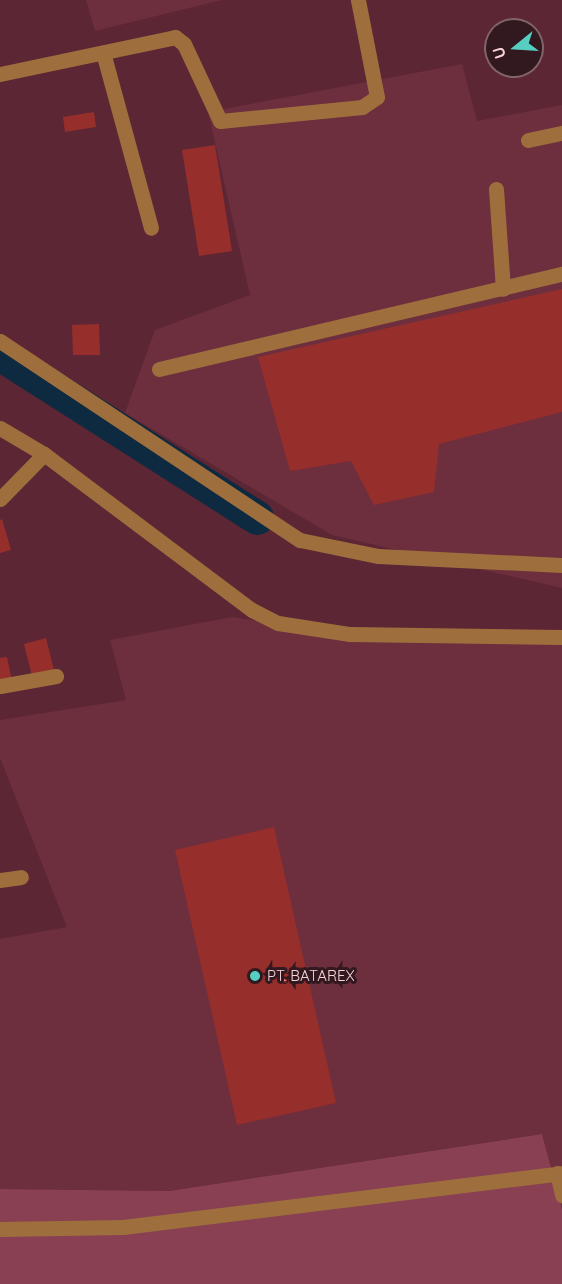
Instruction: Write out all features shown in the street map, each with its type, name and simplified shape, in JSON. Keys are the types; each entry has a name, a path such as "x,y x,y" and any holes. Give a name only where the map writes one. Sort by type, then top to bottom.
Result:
{"street":[{"path":"0,74 104,56 179,38 216,119 230,124 362,107 377,97 358,0"},
{"path":"104,56 151,228"},
{"path":"528,140 562,133"},
{"path":"496,189 503,289"},
{"path":"159,369 562,274"},
{"path":"0,341 300,540 378,556 562,565"},
{"path":"0,428 44,454 252,610 278,623 350,634 562,637"},
{"path":"0,499 44,454"},
{"path":"0,686 56,676"},
{"path":"0,880 21,877"},
{"path":"0,1229 134,1226 560,1173 562,1195"}],"shaded area":[{"path":"86,0 222,0 95,31"},
{"path":"462,64 477,121 562,105 562,588 332,535 125,413 155,330 250,295 208,112"},
{"path":"232,617 373,637 562,644 562,1209 542,1134 169,1191 0,1189 0,939 67,927 0,758 0,720 126,700 110,640"},
{"path":"542,1134 562,1209 562,1284 0,1284 0,1189 169,1191"}],"building":[{"path":"94,112 96,127 65,132 63,117"},
{"path":"215,145 232,251 199,256 182,150"},
{"path":"562,289 562,412 439,444 434,492 374,505 351,461 290,471 258,357"},
{"path":"99,324 100,355 73,355 72,325"},
{"path":"2,519 11,550 0,553 0,520"},
{"path":"46,638 54,670 32,676 24,644"},
{"path":"7,657 12,681 0,684 0,658"},
{"name":"PT. BATAREX","path":"274,827 336,1103 237,1125 175,850"}],"waterway":[{"path":"0,354 257,518"}],"place":[{"name":"PT. BATAREX","path":"255,976"}]}
